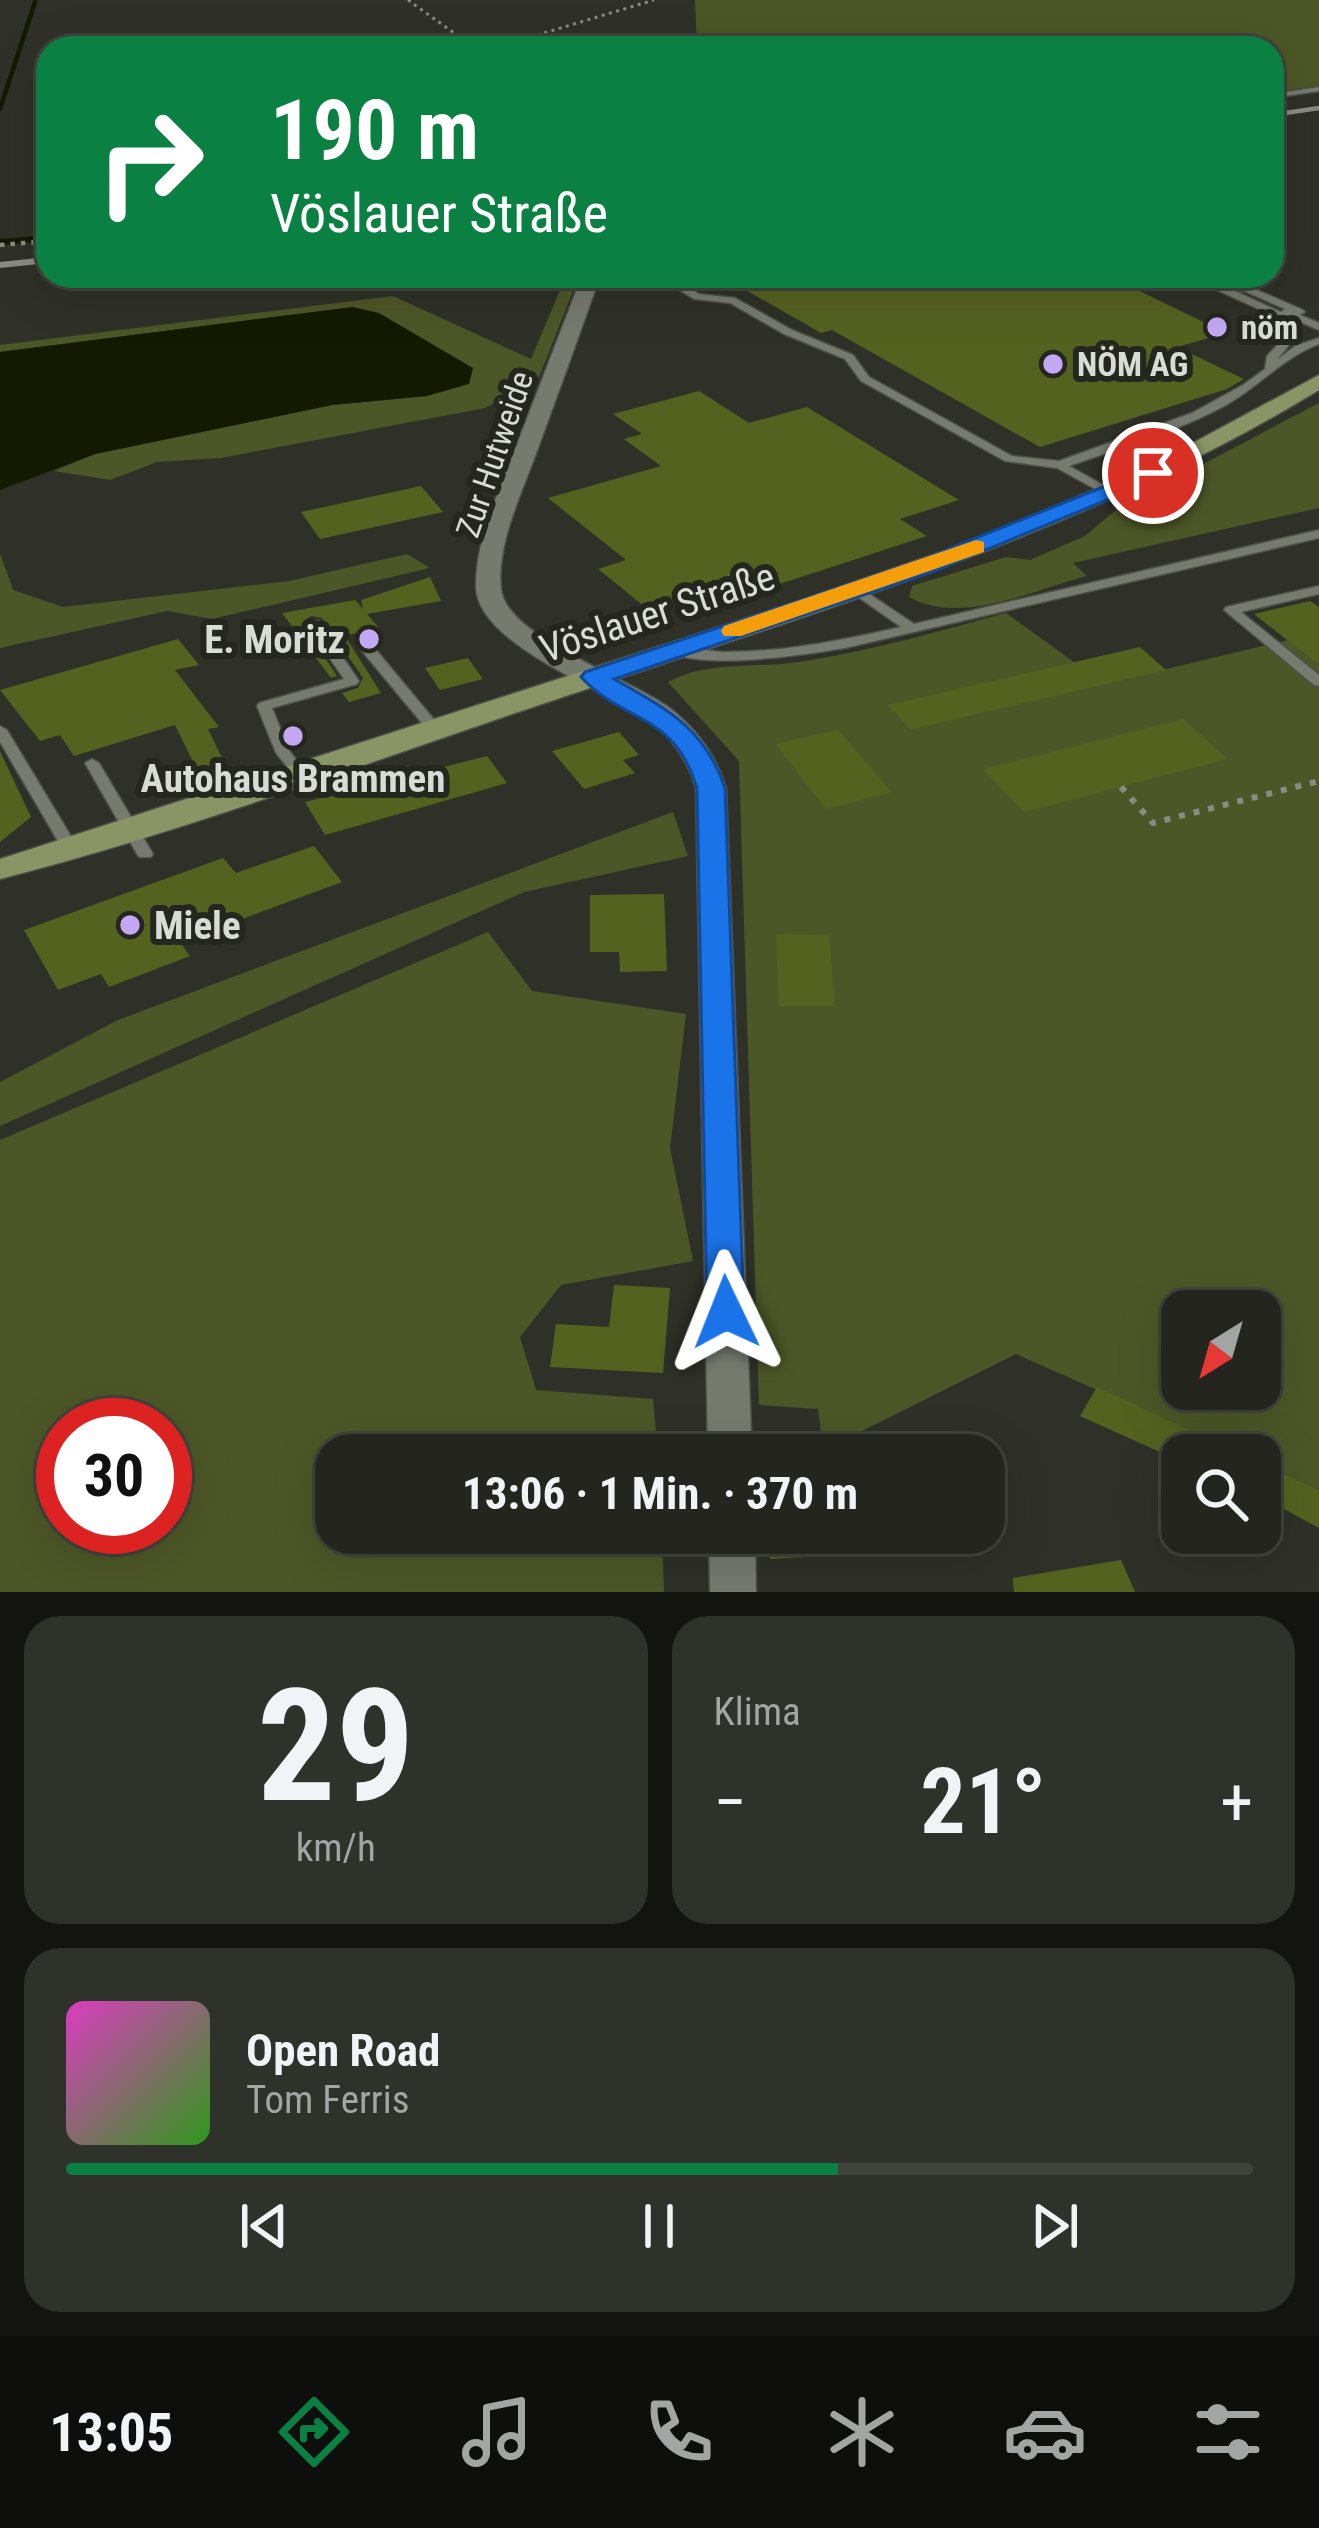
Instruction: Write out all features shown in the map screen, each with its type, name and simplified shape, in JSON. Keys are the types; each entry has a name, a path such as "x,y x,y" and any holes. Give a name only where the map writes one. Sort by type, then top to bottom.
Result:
{"main road":[{"name":"Vöslauer Straße","path":"0,869 70,848 137,842 302,776 856,590 1110,493 1196,453 1319,381"}],"street":[{"name":"Zur Hutweide","path":"586,288 496,532 488,591 499,613 550,656 594,677"},
{"path":"594,677 665,718 701,757 711,788 729,1434"},
{"path":"733,1554 734,1592"}],"lane":[{"path":"1284,94 1319,89"},
{"path":"683,288 698,297 732,300 788,332 849,357 865,380 1009,459 1060,465 1110,493"},
{"path":"1222,289 1291,320 1295,330 1272,356 1270,370"},
{"path":"1222,289 1241,292 1319,324"},
{"path":"1060,465 1195,417 1245,391 1299,348 1319,341"},
{"path":"673,652 716,657 783,655 1319,534"},
{"path":"856,590 914,628"},
{"path":"1319,590 1231,610 1319,682"},
{"path":"302,776 283,753 264,706 352,681 313,624"},
{"path":"367,648 436,730"},
{"path":"0,730 70,848"},
{"path":"92,764 137,842"}],"path":[{"path":"409,0 458,36"},
{"path":"534,36 654,0"},
{"path":"0,245 36,242"},
{"path":"1121,787 1153,823 1319,781"}],"green space":[{"path":"695,0 1319,0 1319,86 1284,90 1284,36 696,36"},
{"path":"561,288 574,288 539,377 485,408 221,458 157,462 110,480 54,471 95,454 332,405 427,396 353,307 0,352 0,345 393,296 531,359"},
{"path":"1319,403 1319,508 1073,563 1087,576 997,603 951,608 909,597 912,586 1006,557 1030,560 1085,536 1116,510"},
{"path":"0,553 13,590 63,607 289,581 407,554 430,568 212,619 167,611 0,648"},
{"path":"1006,613 1074,662 911,730 1288,640 1319,665 1319,1490 1281,1473 1281,1434 1196,1434 1016,1354 856,1434 821,1434 818,1409 759,1405 739,761 668,682 717,668 831,657"},
{"path":"673,812 688,856 524,892 0,1126 0,1082 118,1020"},
{"path":"488,932 532,991 686,1014 670,1148 693,1261 561,1285 520,1337 536,1390 653,1399 656,1434 315,1434 315,1554 663,1554 664,1592 0,1592 0,1140"}],"shaded area":[{"path":"353,307 379,313 473,368 469,384 427,396 332,405 95,454 0,490 0,352"}],"building":[{"name":"NÖM AG","path":"742,288 1134,288 1226,333 1177,347 1244,379 1227,389 1040,447 832,330 821,333"},
{"path":"699,391 749,423 807,407 959,500 900,519 927,536 687,614 667,598 644,606 598,569 626,560 548,498 661,466 624,439 642,434 613,414"},
{"path":"421,486 443,512 320,539 301,512"},
{"path":"430,577 441,601 367,614 378,627 345,636 381,693 349,702 342,693 358,688 363,678 322,618 311,616 302,623 337,676 331,678 282,613 355,600 363,609 361,600"},
{"path":"1310,601 1319,607 1319,665 1254,614"},
{"path":"178,639 199,665 175,670 219,727 208,729 225,764 197,770 175,725 74,756 60,735 40,741 0,690"},
{"path":"1140,647 1166,670 911,730 888,705"},
{"path":"468,658 483,679 440,690 425,668"},
{"path":"1183,719 1228,759 1024,812 983,769"},
{"path":"838,730 892,792 826,809 775,744"},
{"path":"619,732 639,755 623,760 635,773 584,789 552,751"},
{"path":"0,751 31,817 0,842"},
{"path":"487,756 507,783 325,835 305,802"},
{"path":"314,846 342,882 180,942 190,956 109,987 101,974 58,990 24,930 223,858 236,873"},
{"path":"664,894 667,971 620,972 619,952 590,952 590,895"},
{"path":"776,934 829,935 835,1006 779,1006"},
{"path":"614,1285 670,1288 663,1373 550,1367 556,1324 609,1327"},
{"path":"1097,1387 1198,1434 1161,1434 1161,1453 1080,1416"},
{"path":"1281,1473 1319,1490 1319,1528 1281,1507"},
{"path":"769,1554 857,1554 770,1559"},
{"path":"1121,1560 1135,1592 1014,1592 1013,1578"}],"waterway":[{"path":"0,109 35,2"},
{"path":"0,242 36,239"}],"railway":[{"path":"1284,113 1319,108"},
{"path":"0,265 36,261"}],"slow traffic":[{"path":"733,631 976,547"}],"place":[{"name":"nöm","path":"1217,327"},
{"name":"NÖM AG","path":"1053,364"},
{"name":"E. Moritz","path":"369,639"},
{"name":"Autohaus Brammen","path":"293,736"},
{"name":"Miele","path":"130,925"}],"route":[{"path":"726,1312 711,788 701,757 665,718 594,677 929,565 1153,473"}]}
